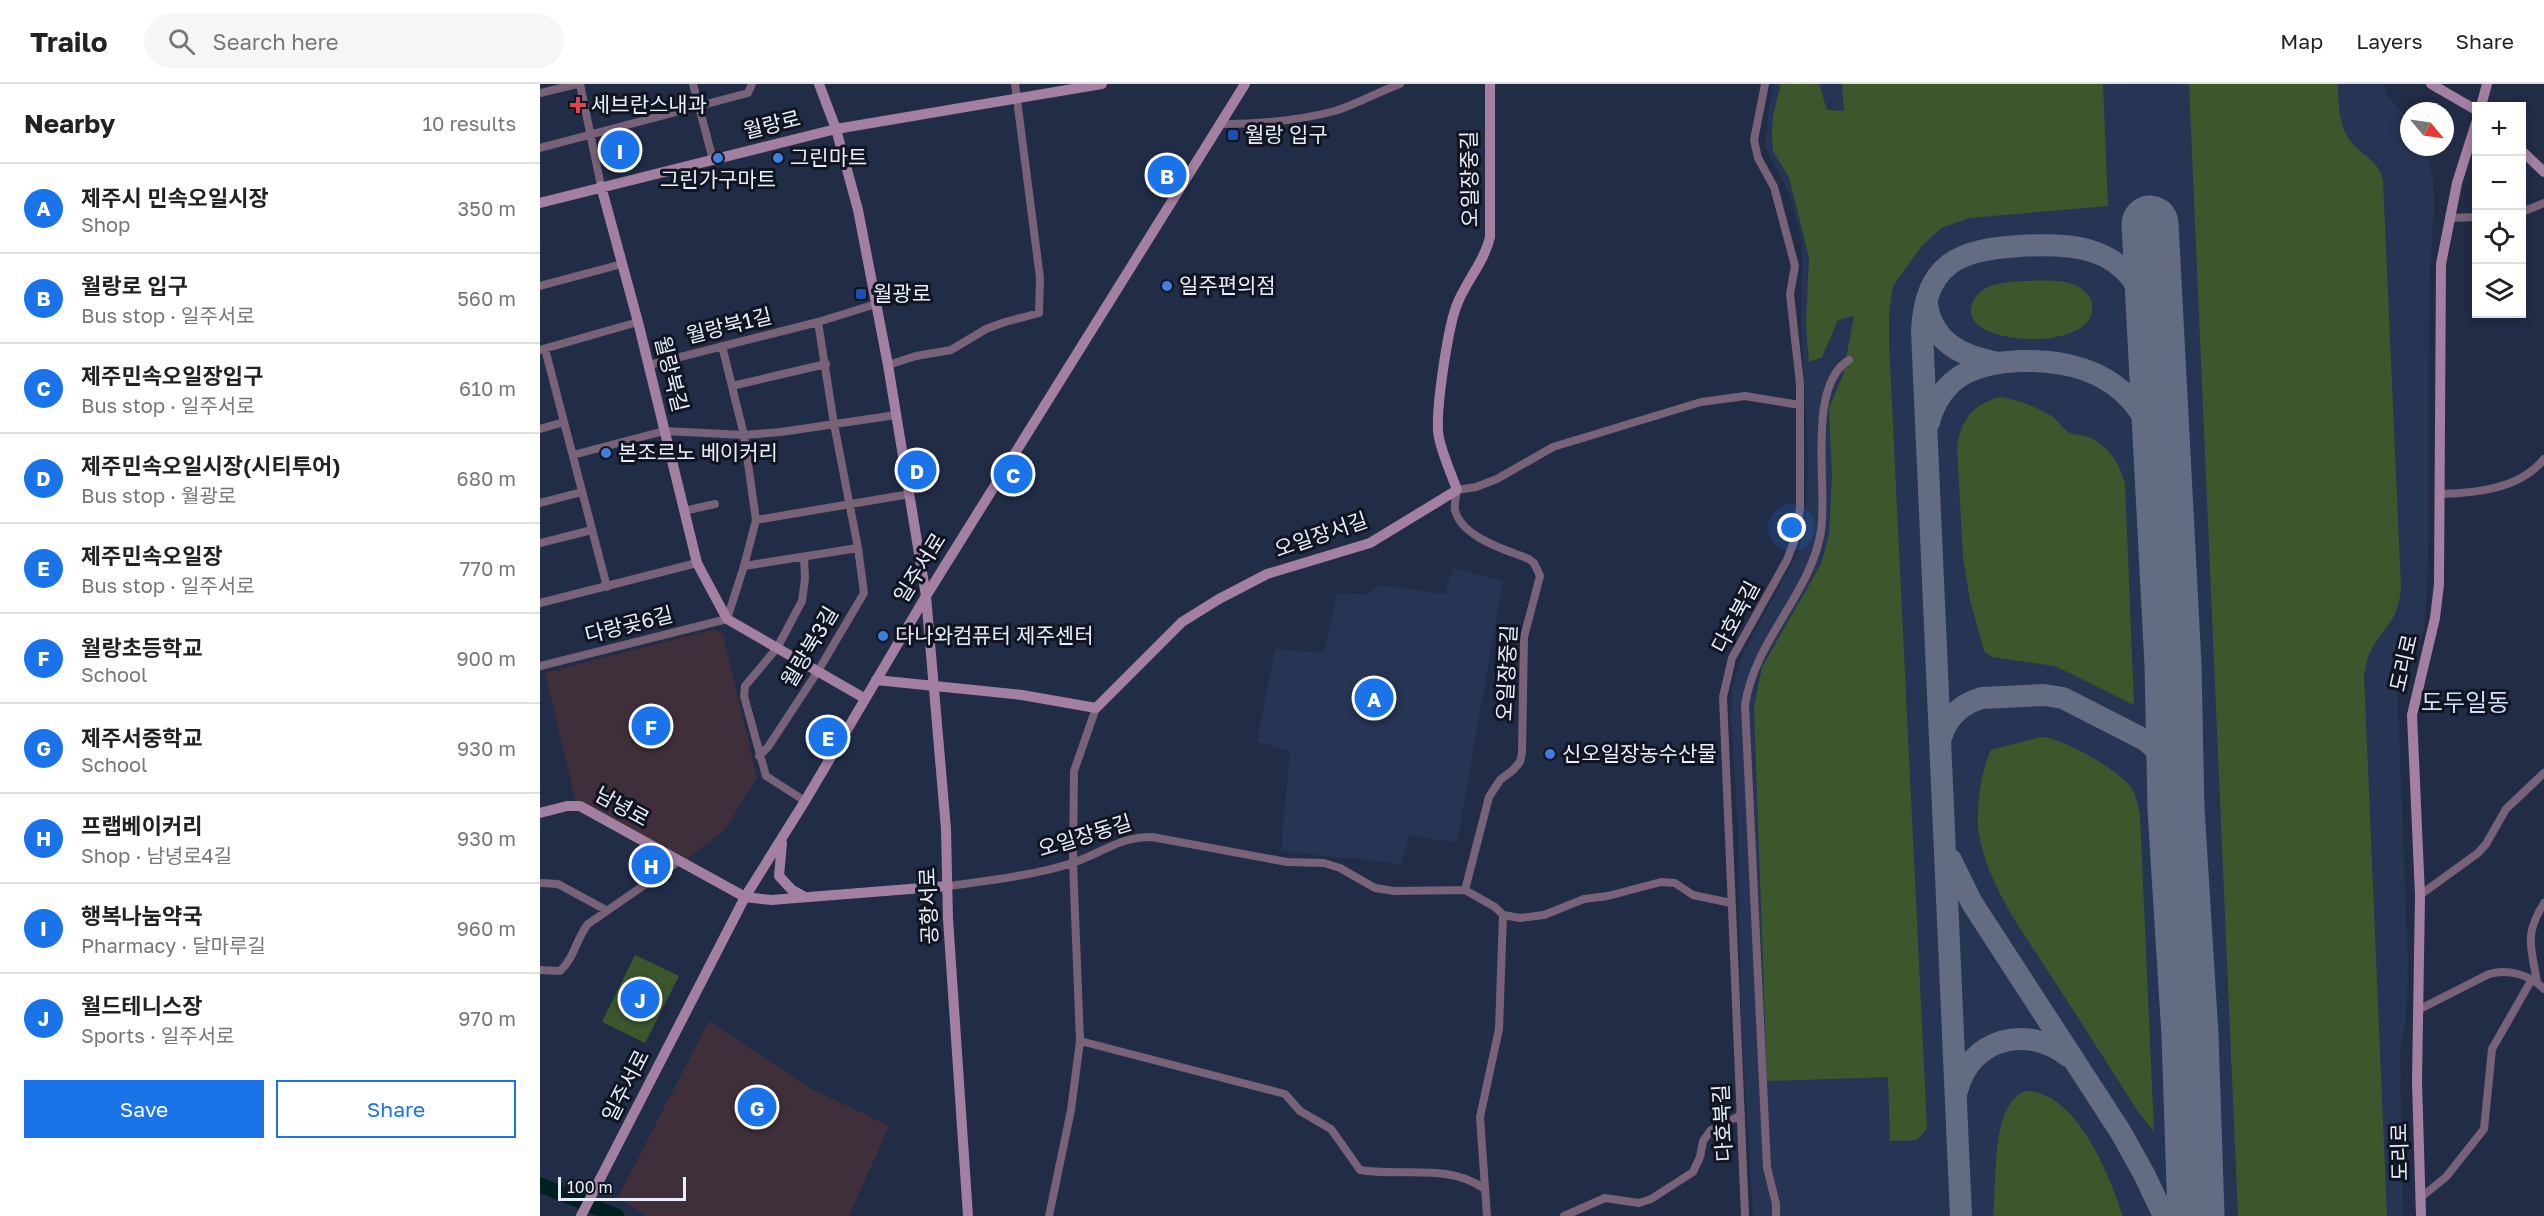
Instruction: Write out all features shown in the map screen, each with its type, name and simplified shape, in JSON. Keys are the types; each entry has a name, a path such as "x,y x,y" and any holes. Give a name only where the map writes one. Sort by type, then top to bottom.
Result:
{"street":[{"path":"540,93 579,84 601,186"},
{"path":"693,84 713,160"},
{"path":"540,148 748,93 752,84"},
{"path":"819,84 836,129 858,210 888,365 926,596"},
{"path":"888,365 916,356 951,350 986,329 1039,313 1040,278 1015,84"},
{"name":"월랑로","path":"540,203 836,129 1102,84"},
{"name":"일주서로","path":"581,1216 745,897 805,801 926,596 1245,84"},
{"path":"1220,124 1261,124 1305,118 1337,110 1400,84"},
{"name":"오일장중길","path":"1465,890 1489,797 1494,787 1520,762 1524,637 1540,576 1538,568 1529,559 1478,538 1468,530 1455,510 1457,490 1438,437 1437,414 1451,328 1457,305 1487,251 1490,237 1490,84"},
{"name":"다호북길","path":"1745,1216 1723,697 1732,658 1787,560 1796,536 1800,508 1798,364 1790,310 1793,256 1774,187 1754,149 1766,84"},
{"path":"2431,84 2472,108"},
{"path":"2482,102 2487,84"},
{"name":"도리로","path":"2421,1216 2417,1082 2420,1009 2420,895 2412,715 2434,618 2439,584 2441,264 2449,218 2472,137"},
{"path":"2526,155 2544,172"},
{"name":"월랑북길","path":"601,186 638,322 698,563 727,619"},
{"path":"2526,210 2544,203"},
{"path":"2449,218 2472,217"},
{"path":"540,286 621,264"},
{"name":"월랑북1길","path":"649,365 818,322 876,304"},
{"path":"607,587 543,350 638,322"},
{"path":"818,322 834,424"},
{"path":"722,346 744,435 756,520 727,619 864,698"},
{"path":"1776,1216 1766,1161 1745,705 1752,673 1758,659 1803,579 1818,546 1822,513 1823,412 1832,382 1842,364 1849,360"},
{"path":"732,386 826,364"},
{"name":"오일장서길","path":"1096,708 1182,622 1219,599 1267,574 1370,543 1457,490 1476,487 1497,479 1553,447 1701,402 1745,396 1800,405"},
{"path":"573,455 664,431 744,435 781,432 896,415"},
{"path":"540,429 564,422"},
{"name":"월랑북3길","path":"759,756 768,747 818,671 864,593 858,548 834,424"},
{"path":"2441,494 2491,489 2524,476 2537,468 2544,459"},
{"path":"540,504 582,492"},
{"path":"756,520 910,494"},
{"path":"684,511 715,504"},
{"path":"540,543 592,530"},
{"path":"744,566 858,548"},
{"path":"804,557 805,579 802,601 777,648 745,686 744,696 766,776 805,801"},
{"path":"540,603 698,563"},
{"name":"공항서로","path":"926,596 946,829 951,981 968,1216"},
{"name":"다랑곶6길","path":"540,666 727,619"},
{"path":"876,680 1022,696 1096,708 1074,771 1073,863 1080,1041 1071,1110 1049,1216"},
{"path":"2420,895 2478,853 2486,844 2506,809 2544,773"},
{"name":"남녕로","path":"540,813 567,806 580,806 745,897"},
{"path":"783,836 779,876 792,890 806,897"},
{"name":"오일장동길","path":"745,897 771,900 996,880 1073,863 1132,837 1152,837 1287,862 1324,864 1340,868 1375,888 1394,891 1465,890"},
{"path":"540,970 560,971 567,965 580,934 588,924 679,861"},
{"path":"1465,890 1495,907 1503,915 1520,918 1544,915 1584,899 1608,896 1661,882 1675,883 1693,895 1731,903"},
{"path":"540,883 558,884 606,910"},
{"path":"2420,1198 2446,1177 2484,1129 2492,1049 2534,980 2531,926 2543,906"},
{"path":"1486,1216 1480,1117 1499,1029 1503,915"},
{"path":"2420,1009 2489,974 2509,971 2534,980 2544,989"},
{"path":"1080,1041 1285,1094 1300,1111 1330,1129 1360,1170 1375,1173 1448,1174 1470,1178 1483,1188"},
{"path":"1564,1216 1605,1198 1639,1203 1650,1199 1693,1172 1700,1157 1703,1141 1711,1130 1741,1115"}],"shaded area":[{"path":"1774,84 2384,84 2389,97 2400,110 2400,156 2427,156 2433,179 2434,205 2429,289 2428,564 2425,623 2420,642 2400,669 2397,680 2408,966 2406,1019 2400,1054 2403,1216 1753,1216 1741,1017 1738,830 1731,716 1732,689 1743,653 1799,551 1806,517 1808,458 1801,319 1802,242 1789,193 1765,147 1769,106"},
{"path":"1453,568 1503,581 1457,843 1409,835 1402,864 1281,851 1290,751 1257,742 1275,649 1324,653 1337,593 1367,595 1377,585 1445,594"},
{"path":"714,629 723,634 757,778 724,831 679,865 577,807 545,673"},
{"path":"709,1021 810,1088 889,1126 849,1216 646,1216 618,1197"}],"green space":[{"path":"1781,84 1819,84 1827,110 1844,111 1842,84 2103,84 2108,206 1969,218 1941,228 1921,247 1893,286 1889,314 1889,343 1927,1129 1917,1140 1890,1141 1888,1077 1767,1081 1754,707 1762,667 1821,564 1829,535 1832,476 1829,408 1843,375 1854,316 1838,320 1822,357 1809,362 1806,325 1809,258 1789,177 1773,151 1773,116"},
{"path":"2189,84 2338,84 2341,118 2346,133 2356,147 2376,165 2383,180 2401,588 2397,610 2375,642 2367,660 2364,675 2387,1216 2238,1216"},
{"path":"2058,281 2075,285 2089,297 2092,312 2084,325 2067,334 2045,339 2021,339 1998,335 1980,327 1971,315 1974,300 1978,294 1996,284"},
{"path":"2000,397 2035,407 2053,417 2070,433 2095,440 2107,450 2120,469 2125,483 2134,705 2055,666 1992,657 1984,651 1970,600 1963,557 1957,447 1965,421 1970,414 1982,404"},
{"path":"2041,737 2076,749 2105,765 2126,782 2136,799 2140,816 2154,1132 2137,1110 2018,925 1998,890 1984,853 1979,834 1978,803 1987,758 1991,750"},
{"path":"635,955 679,976 645,1043 602,1022"},
{"path":"2025,1091 2044,1095 2060,1105 2075,1120 2100,1158 2123,1216 1993,1216 2000,1129 2013,1100"}],"waterway":[{"path":"540,1185 617,1216"}],"taxiway":[{"path":"1961,1216 1922,331 1925,308 1930,290 1938,275 1949,264 1963,257 1979,251 1998,248 2067,246 2105,256 2120,266 2134,281 2155,325"},
{"path":"1927,304 1935,328 1950,345 1970,356 1994,362"},
{"path":"1929,422 1943,393 1952,383 1975,369 2004,362 2020,361 2074,366 2112,383 2140,411 2151,433 2164,482"},
{"path":"1941,738 1956,712 1982,698 2044,695 2063,698 2145,740 2159,752 2168,767 2176,809"},
{"path":"1951,860 1972,903 2120,1131 2164,1216"},
{"path":"1957,1091 1964,1073 1974,1059 1987,1048 2002,1042 2018,1039 2035,1041 2052,1046 2068,1056"}],"runway":[{"path":"2150,224 2173,665 2176,809 2190,1035 2196,1216"}],"place":[{"name":"세브란스내과","path":"578,105"},
{"name":"월랑 입구","path":"1233,135"},
{"name":"행복나눔약국","path":"620,150"},
{"name":"그린가구마트","path":"718,158"},
{"name":"그린마트","path":"778,158"},
{"name":"월랑로 입구","path":"1167,175"},
{"name":"일주편의점","path":"1167,286"},
{"name":"월광로","path":"861,294"},
{"name":"본조르노 베이커리","path":"606,453"},
{"name":"제주민속오일시장(시티투어)","path":"917,470"},
{"name":"제주민속오일장입구","path":"1013,474"},
{"name":"다나와컴퓨터 제주센터","path":"883,636"},
{"name":"제주시 민속오일시장","path":"1374,698"},
{"name":"월랑초등학교","path":"651,726"},
{"name":"제주민속오일장","path":"828,737"},
{"name":"신오일장농수산물","path":"1550,754"},
{"name":"프랩베이커리","path":"651,865"},
{"name":"월드테니스장","path":"640,999"},
{"name":"제주서중학교","path":"757,1107"}],"district":[{"name":"도두일동","path":"2465,703"}]}
